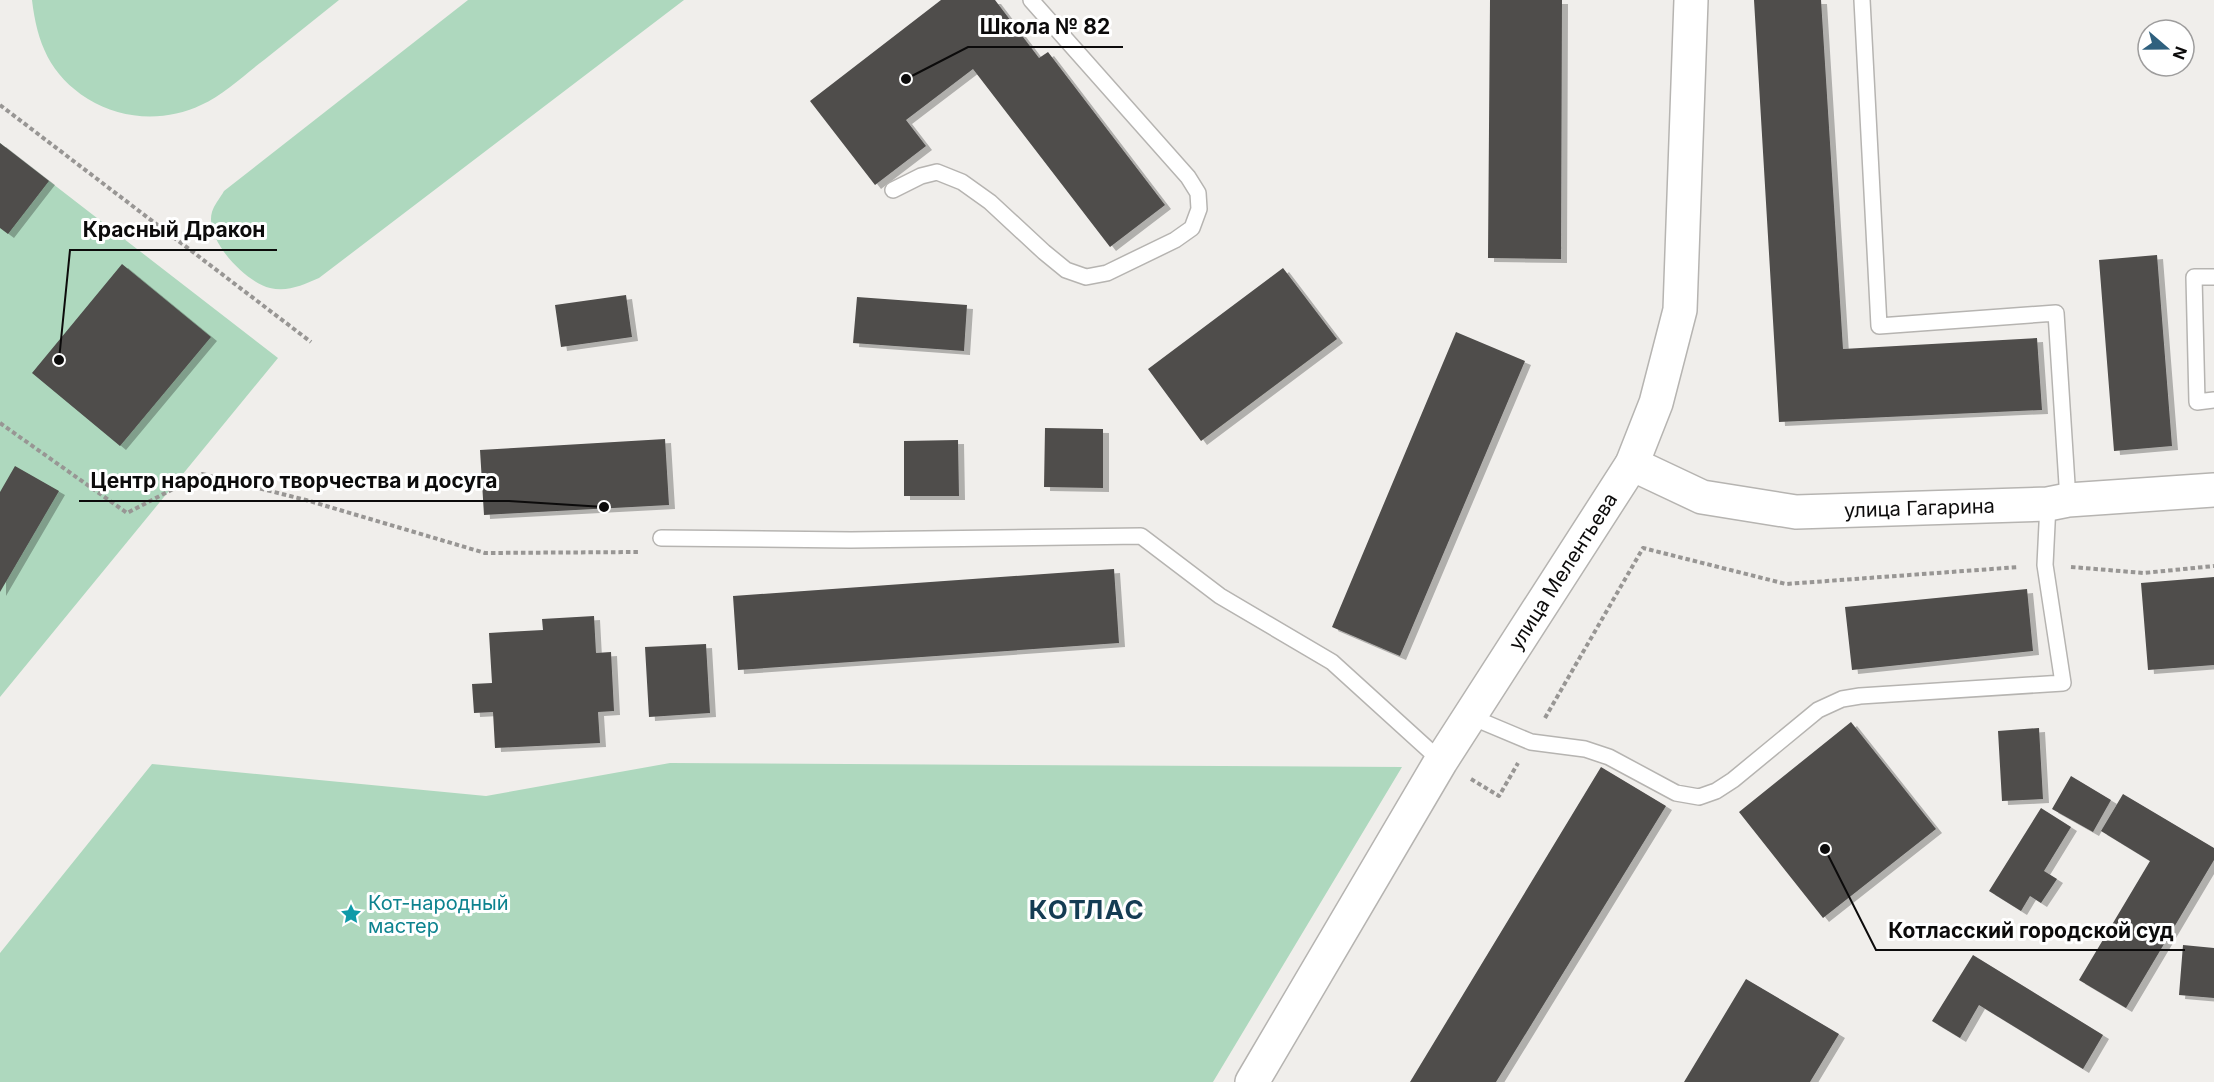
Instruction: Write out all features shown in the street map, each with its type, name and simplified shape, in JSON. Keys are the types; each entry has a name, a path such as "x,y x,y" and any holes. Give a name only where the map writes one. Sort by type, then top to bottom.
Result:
{"street":[{"name":"улица Мелентьева","path":"1252,1082 1441,761 1632,464 1656,403 1680,310 1691,0"},
{"name":"улица Гагарина","path":"1632,464 1702,497 1796,512 2058,502 2214,490"}],"lane":[{"path":"893,190 921,176 937,172 962,182 990,202 1066,270 1086,277 1107,273 1175,240 1192,228 1199,209 1198,193 1188,177 1031,0"},
{"path":"1469,716 1531,742 1585,749 1608,756 1676,794 1699,797 1716,791 1733,780 1818,710 1842,699 2063,683 2045,565 2058,502 2056,314 1879,326 1862,0"},
{"path":"2214,277 2194,277 2197,402 2214,400"},
{"path":"661,538 851,540 1142,536 1220,596 1332,662 1441,761"}],"path":[{"path":"0,105 311,342"},
{"path":"0,423 127,513 202,474 306,500 485,553 640,552"},
{"path":"1441,761 1499,796 1643,548 1786,584 2045,565 2144,573 2214,566"}],"green space":[{"path":"32,0 339,0 218,96 173,114 144,116 129,115 101,106 75,90 64,79 48,57 42,44"},
{"path":"468,0 684,0 319,278 283,289 270,288 249,277 229,258 214,234 211,223 212,212 224,191"},
{"path":"0,143 278,358 0,697"},
{"path":"670,763 1402,767 1213,1082 0,1082 0,953 152,764 486,796"}],"building":[{"path":"941,0 995,0 1039,58 1048,52 1165,205 1110,247 973,69 906,120 926,146 875,185 810,101"},
{"path":"1490,0 1562,0 1561,259 1488,258"},
{"path":"1754,0 1821,0 1843,349 2037,338 2042,410 1779,422"},
{"path":"0,143 49,181 8,234 0,228"},
{"path":"2157,255 2172,446 2114,451 2099,260"},
{"path":"122,264 211,337 120,446 32,373"},
{"path":"1283,268 1337,339 1201,441 1148,369"},
{"path":"626,295 632,337 561,347 555,305"},
{"path":"857,297 967,305 964,351 853,343"},
{"path":"1456,332 1525,361 1400,656 1332,627"},
{"path":"1045,428 1103,429 1103,488 1044,487"},
{"path":"665,439 669,505 484,515 480,450"},
{"path":"958,440 959,496 904,496 904,441"},
{"path":"15,466 59,491 0,592 0,492"},
{"path":"1114,569 1119,643 738,670 733,596"},
{"path":"2214,577 2214,665 2148,670 2141,583"},
{"path":"2027,589 2033,651 1852,670 1845,607"},
{"path":"594,616 596,653 611,652 614,711 598,712 600,743 495,748 493,712 474,713 472,684 492,683 489,633 543,630 542,619"},
{"path":"706,644 710,713 649,717 645,647"},
{"path":"1851,722 1936,829 1823,918 1739,812"},
{"path":"2039,728 2043,799 2002,801 1998,731"},
{"path":"1601,767 1666,806 1496,1082 1410,1082"},
{"path":"2071,776 2111,800 2093,832 2052,809"},
{"path":"2123,794 2214,848 2214,860 2126,1008 2079,980 2150,861 2101,831"},
{"path":"2041,808 2071,827 2044,871 2057,879 2041,903 2030,896 2021,911 1989,891"},
{"path":"2183,945 2214,948 2214,998 2179,995"},
{"path":"1973,955 2103,1035 2083,1069 1979,1005 1960,1038 1932,1021"},
{"path":"1746,979 1839,1034 1810,1082 1684,1082"}],"place":[{"name":"Школа № 82","path":"906,79"},
{"name":"Красный Дракон","path":"59,360"},
{"name":"Центр народного творчества и досуга","path":"604,507"},
{"name":"Котласский городской суд","path":"1825,849"},
{"name":"Кот-народный мастер","path":"351,914"}],"district":[{"name":"КОТЛАС","path":"1087,910"}]}
